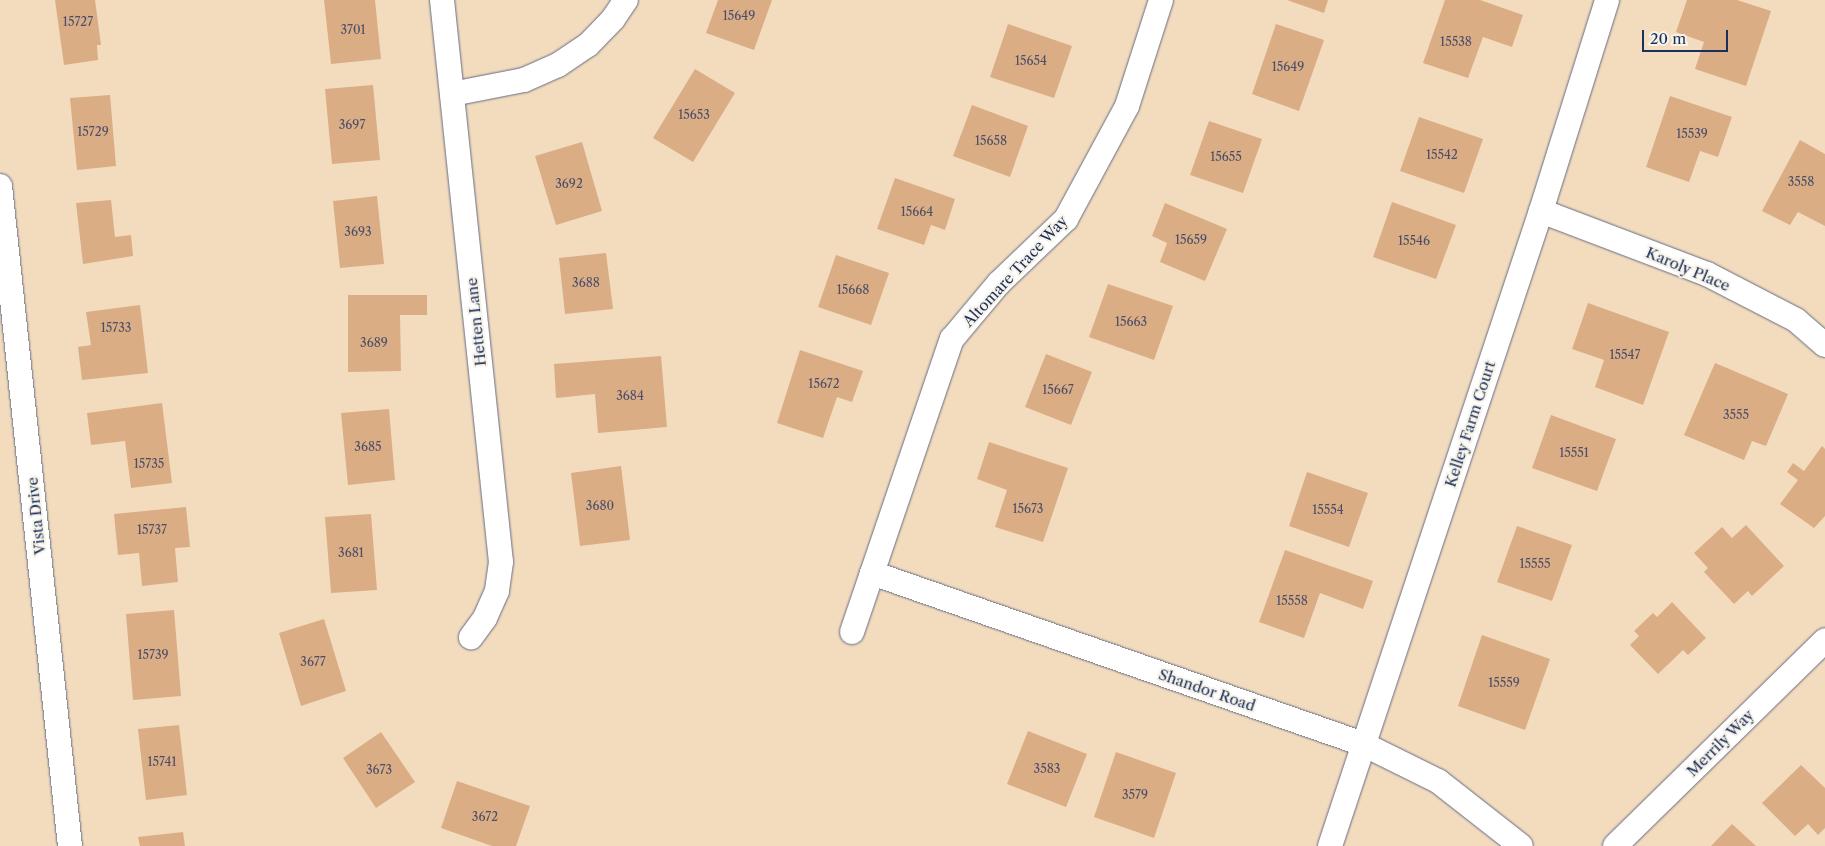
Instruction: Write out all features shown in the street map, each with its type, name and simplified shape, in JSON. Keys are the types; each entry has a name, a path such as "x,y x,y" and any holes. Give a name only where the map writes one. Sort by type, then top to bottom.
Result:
{"street":[{"name":"Hetten Lane","path":"442,0 501,562 496,591 485,618 471,637"},
{"path":"452,94 524,80 558,65 588,45 613,19 626,0"},
{"name":"Altomare Trace Way","path":"852,632 952,339 999,283 1066,219 1127,106 1161,0"},
{"name":"Kelley Farm Court","path":"1330,846 1541,211 1607,0"},
{"name":"Vista Drive","path":"0,186 70,846"},
{"name":"Karoly Place","path":"1541,211 1707,274 1796,320 1825,345"},
{"name":"Shandor Road","path":"872,573 1363,744 1438,781 1521,846"},
{"name":"Merrily Way","path":"1615,846 1825,640"}],"building":[{"path":"55,0 95,0 101,45 97,45 98,60 64,65"},
{"path":"324,0 375,0 381,59 331,64"},
{"path":"718,0 772,0 754,50 706,33"},
{"path":"1287,0 1328,0 1324,13"},
{"path":"1445,0 1480,0 1523,15 1512,47 1483,37 1468,78 1423,63"},
{"path":"1687,0 1737,0 1771,11 1746,86 1695,69 1704,42 1676,32"},
{"path":"1008,24 1072,46 1054,98 990,77"},
{"path":"1276,24 1324,40 1299,111 1252,94"},
{"path":"695,69 735,93 693,162 653,138"},
{"path":"373,85 380,160 332,164 325,89"},
{"path":"110,95 116,166 77,170 70,98"},
{"path":"1670,96 1732,117 1718,157 1700,151 1689,182 1646,167"},
{"path":"972,105 1028,126 1010,177 953,156"},
{"path":"1419,117 1483,139 1464,193 1400,171"},
{"path":"1209,121 1262,139 1243,193 1190,175"},
{"path":"1800,140 1825,154 1825,226 1798,212 1790,225 1762,211"},
{"path":"582,142 602,211 556,225 535,156"},
{"path":"895,178 955,199 945,230 931,225 924,245 877,229"},
{"path":"377,196 384,264 340,268 333,201"},
{"path":"111,200 115,237 131,235 133,256 83,264 76,203"},
{"path":"1392,202 1456,225 1436,279 1373,257"},
{"path":"1165,203 1227,229 1205,281 1160,262 1167,243 1152,236"},
{"path":"606,253 613,309 565,314 559,258"},
{"path":"836,255 889,273 871,325 818,307"},
{"path":"1108,284 1173,306 1154,360 1089,337"},
{"path":"348,295 427,295 427,315 400,315 401,371 348,372"},
{"path":"1588,303 1669,332 1643,405 1595,387 1604,360 1572,349"},
{"path":"140,305 148,373 82,380 78,347 91,345 86,312"},
{"path":"800,350 863,371 852,402 837,397 823,438 777,423"},
{"path":"1046,354 1092,372 1071,425 1025,407"},
{"path":"661,356 667,427 598,433 595,394 556,398 554,364"},
{"path":"1715,363 1788,394 1766,446 1752,441 1744,460 1684,435"},
{"path":"162,403 172,483 131,488 125,441 91,445 87,413"},
{"path":"389,409 395,480 348,485 341,413"},
{"path":"1551,415 1616,439 1597,491 1532,468"},
{"path":"989,442 1068,468 1043,542 995,527 1007,490 977,479"},
{"path":"1822,446 1825,449 1825,516 1814,528 1780,504 1798,480 1787,472 1793,463 1804,471"},
{"path":"621,466 630,540 580,546 571,473"},
{"path":"1307,472 1368,493 1349,547 1289,526"},
{"path":"186,507 190,547 175,548 178,582 142,586 139,553 118,555 114,514"},
{"path":"371,514 377,590 331,593 325,517"},
{"path":"1746,525 1784,566 1752,596 1748,591 1734,604 1704,572 1708,568 1694,553 1722,527 1732,538"},
{"path":"1517,526 1572,545 1552,601 1497,582"},
{"path":"1285,550 1373,581 1363,609 1320,593 1304,638 1259,622"},
{"path":"1672,602 1706,638 1688,655 1683,650 1658,674 1630,645 1639,636 1634,631 1653,613 1657,617"},
{"path":"174,610 181,696 133,700 126,614"},
{"path":"324,619 346,691 301,706 279,633"},
{"path":"1482,635 1550,659 1525,730 1458,706"},
{"path":"179,725 187,795 146,800 138,729"},
{"path":"1028,731 1087,754 1066,807 1007,784"},
{"path":"381,732 415,782 376,808 343,758"},
{"path":"1116,752 1176,773 1154,838 1094,817"},
{"path":"1801,765 1825,788 1825,828 1818,835 1808,824 1795,836 1762,803"},
{"path":"457,781 530,806 516,846 492,846 441,828"},
{"path":"1732,824 1756,846 1711,846"},
{"path":"183,832 185,846 140,846 138,837"}]}
